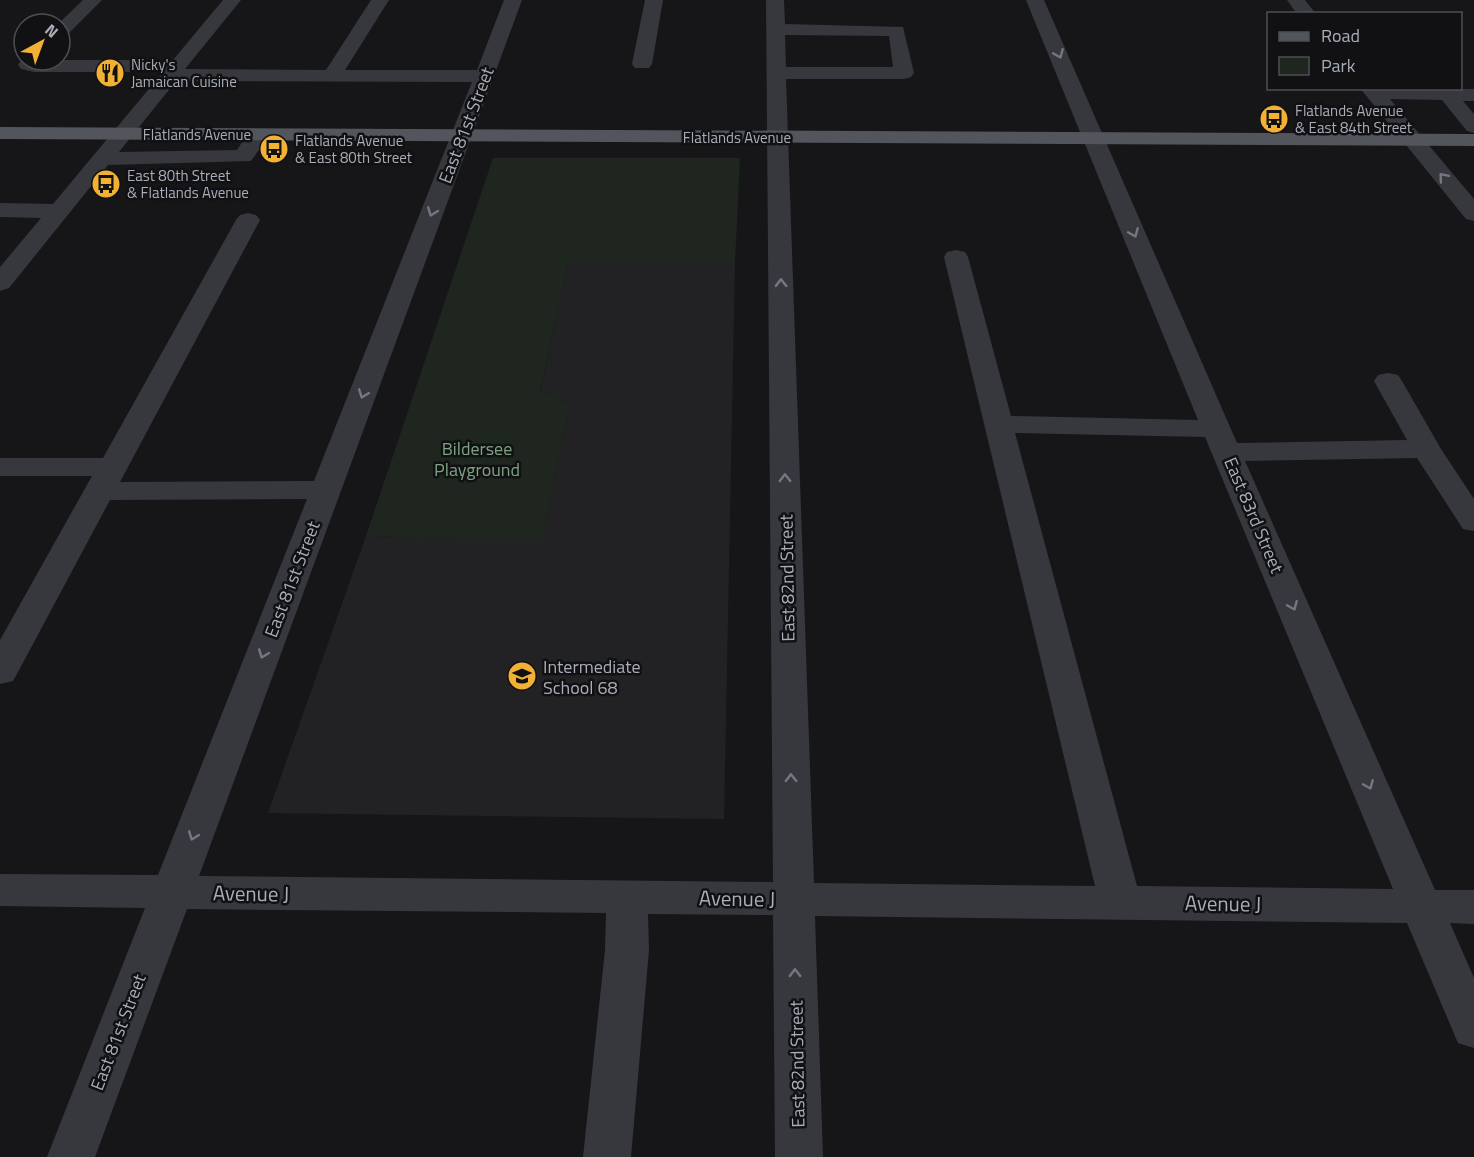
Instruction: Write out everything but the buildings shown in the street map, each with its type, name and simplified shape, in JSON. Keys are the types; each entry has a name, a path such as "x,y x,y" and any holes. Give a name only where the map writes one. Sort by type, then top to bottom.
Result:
{"main road":[{"name":"Flatlands Avenue","path":"0,133 1474,140"}],"street":[{"path":"72,20 93,0"},
{"path":"0,283 232,0"},
{"path":"332,75 380,0"},
{"name":"East 81st Street","path":"71,1157 513,0"},
{"path":"642,64 654,0"},
{"name":"East 82nd Street","path":"775,0 799,1157"},
{"name":"East 83rd Street","path":"1035,0 1221,441 1474,1029"},
{"path":"1296,0 1305,12"},
{"path":"776,29 897,31 904,73 776,73"},
{"path":"72,67 332,75 484,76"},
{"path":"1372,91 1474,95"},
{"path":"1372,91 1474,214"},
{"path":"1447,94 1474,127"},
{"path":"185,157 201,134"},
{"path":"101,159 243,156 259,134"},
{"path":"0,210 59,211"},
{"path":"0,672 248,220"},
{"path":"956,257 1120,902"},
{"path":"1388,381 1426,449 1474,522"},
{"path":"998,424 1221,441 1426,449"},
{"path":"0,467 105,479 326,490"},
{"name":"Avenue J","path":"0,890 1474,907"},
{"path":"607,1157 627,950 627,897"}],"shaded area":[{"name":"Intermediate School 68","path":"568,263 735,263 724,819 268,813 366,536 542,539 570,403 540,393"}],"green space":[{"name":"Bildersee Playground","path":"493,158 740,158 735,263 568,264 540,392 570,403 542,540 366,536"}],"place":[{"name":"Nicky's Jamaican Cuisine","path":"110,73"},
{"name":"Flatlands Avenue & East 84th Street","path":"1274,119"},
{"name":"Flatlands Avenue & East 80th Street","path":"274,149"},
{"name":"East 80th Street & Flatlands Avenue","path":"106,184"},
{"name":"Intermediate School 68","path":"522,676"}]}
